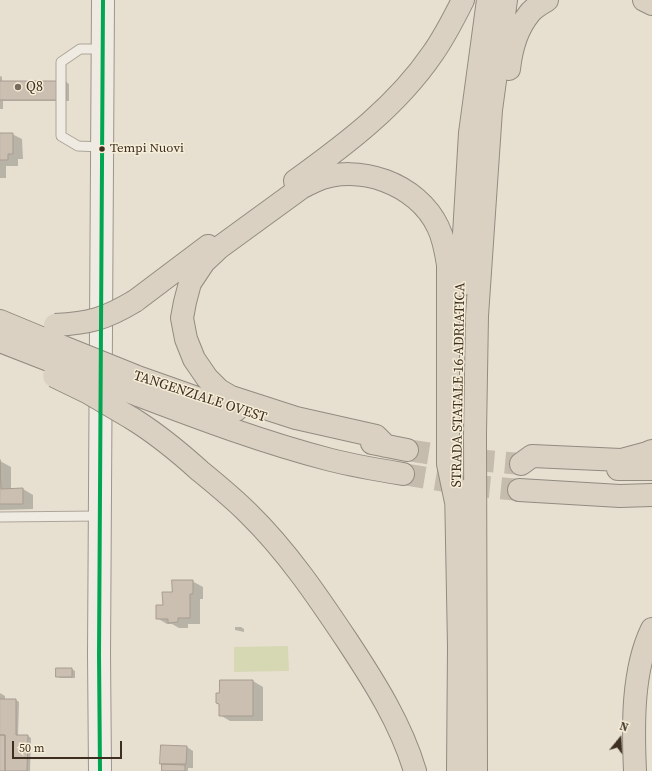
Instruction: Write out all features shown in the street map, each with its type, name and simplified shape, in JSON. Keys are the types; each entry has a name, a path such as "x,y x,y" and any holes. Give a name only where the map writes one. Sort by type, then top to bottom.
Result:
{"highway":[{"path":"57,352 76,324 93,321 118,311 135,301 347,143 368,125 392,102 420,71 452,23 463,0"},
{"name":"STRADA STATALE 16 ADRIATICA","path":"458,771 459,647 456,502 462,271 470,133 488,0"},
{"name":"STRADA STATALE 16 ADRIATICA","path":"476,771 475,422 477,316 491,110 506,0"},
{"path":"475,422 482,398 491,205 510,59 519,32 530,13 547,0"},
{"path":"644,0 652,4"},
{"name":"TANGENZIALE OVEST","path":"136,385 203,400 293,428 396,448 376,436 296,418 230,398 218,390 207,378 194,359 186,340 182,318 190,283 204,262 220,247 301,188 315,181 331,177 363,175 380,179 398,186 415,196 428,210 438,226 445,244 448,265 448,464 456,502"},
{"path":"0,310 21,319 40,324 57,352 86,392 133,419 181,454 248,513 273,540 331,616 382,695 397,726 415,771"},
{"name":"TANGENZIALE OVEST","path":"0,321 57,352 136,385 200,419 269,442 333,460 403,474"},
{"name":"TANGENZIALE OVEST","path":"0,341 57,352"},
{"path":"0,354 57,352"},
{"path":"652,451 621,460 532,456 521,464 618,469 652,469"},
{"path":"519,490 620,496 652,495"},
{"path":"635,771 635,705 638,678 652,629"}],"street":[{"path":"100,771 99,654 103,0"}],"lane":[{"path":"102,147 78,146 61,136 61,62 80,49 103,49"},
{"path":"0,517 100,516"}],"green space":[{"path":"288,646 289,671 234,672 234,647"}],"building":[{"path":"0,81 66,81 66,100 0,100"},
{"path":"0,133 13,133 13,154 8,154 8,160 0,160"},
{"path":"0,460 1,489 23,488 23,504 0,504"},
{"path":"172,580 193,580 193,594 190,594 190,618 178,618 178,622 168,623 168,619 156,619 156,605 163,605 162,592 172,592"},
{"path":"56,668 72,668 72,677 56,677"},
{"path":"220,680 253,680 253,716 219,716 219,704 216,703 216,693 219,693"},
{"path":"0,699 16,699 16,735 28,735 27,771 5,771 5,735 0,735"},
{"path":"0,735 5,735 5,771 0,771"},
{"path":"161,745 187,746 186,764 160,764"},
{"path":"162,764 185,765 185,771 162,771"}],"tunnel":[{"path":"407,450 464,459 521,464"},
{"path":"403,474 468,485 519,490"}],"transit line":[{"path":"100,771 99,654 103,0"}],"place":[{"name":"Q8","path":"18,87"},
{"name":"Tempi Nuovi","path":"102,149"}]}
